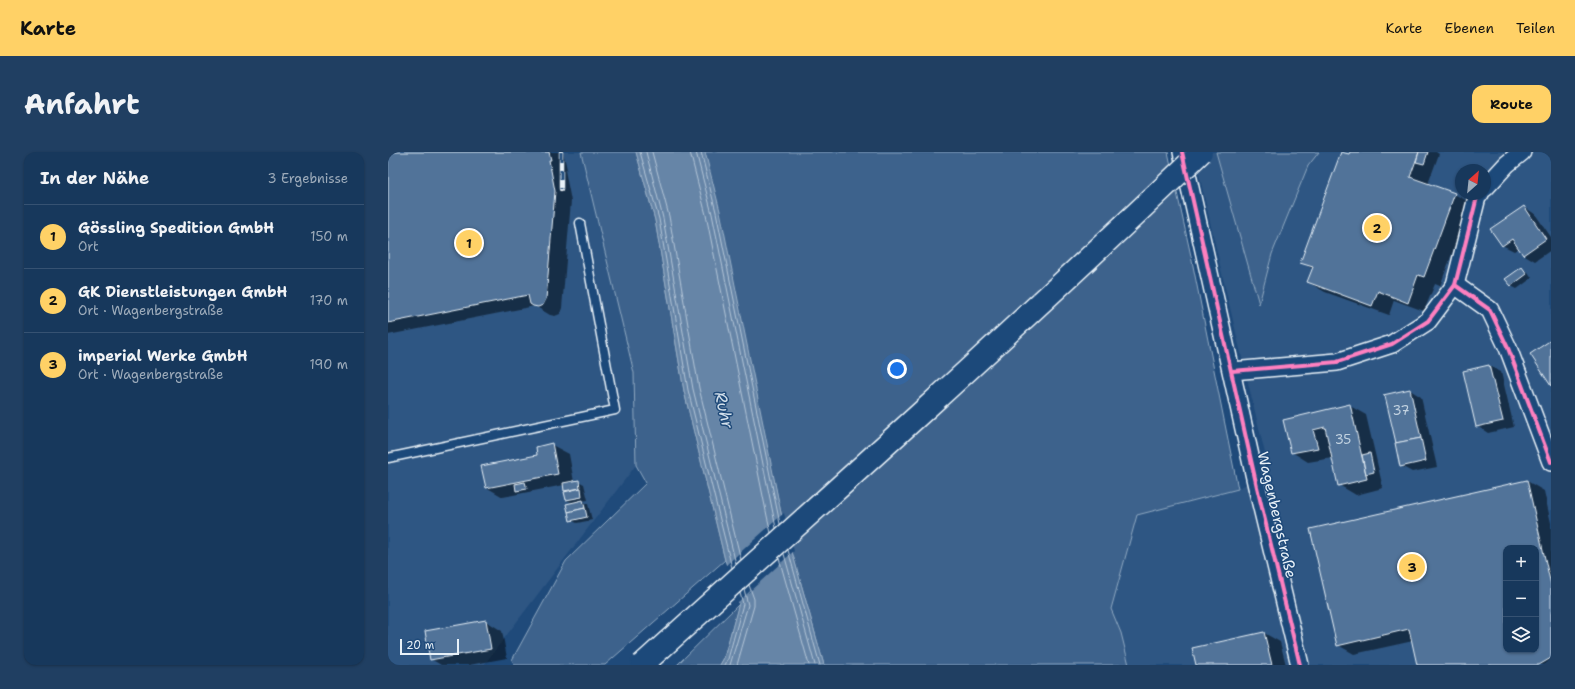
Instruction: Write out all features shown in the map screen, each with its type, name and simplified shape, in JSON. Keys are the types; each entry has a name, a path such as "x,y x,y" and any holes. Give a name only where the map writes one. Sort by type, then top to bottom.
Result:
{"highway":[{"path":"642,665 880,451 1099,249 1201,152"}],"street":[{"name":"Wagenbergstraße","path":"1182,152 1259,495 1300,665"},
{"path":"1491,181 1507,164 1522,152"},
{"path":"1232,371 1337,362 1392,344 1428,321 1455,285 1476,200"},
{"path":"1455,285 1490,310 1508,348 1551,462"}],"lane":[{"path":"388,458 615,410 580,223"}],"shaded area":[{"path":"388,152 581,152 634,373 636,465 484,665 388,665"},
{"path":"581,152 636,152 655,220 684,391 725,560 605,665 515,665 512,660 566,561 646,483 636,465 634,373"},
{"path":"704,152 1168,152 1191,256 1238,489 1137,515 1111,609 1121,633 1129,665 824,665 781,513"},
{"path":"1194,152 1216,152 1259,303 1272,254 1308,166 1319,152 1551,152 1551,665 1129,665 1121,633 1111,609 1137,515 1238,489 1269,470"},
{"path":"1216,152 1319,152 1308,166 1272,254 1259,304"},
{"path":"739,604 724,658 720,665 677,665"}],"water":[{"name":"Ruhr","path":"636,152 705,152 720,211 781,513 824,665 720,665 724,658 739,603 725,560 684,391 655,220"}],"pier":[{"path":"784,513 794,551 737,603 725,566"}],"building":[{"path":"388,152 549,152 551,160 549,160 555,191 546,299 543,305 538,307 530,304 528,295 388,323"},
{"path":"1341,152 1349,154 1350,152 1419,152 1410,177 1455,193 1424,277 1418,275 1408,303 1378,291 1372,306 1307,282 1313,267 1300,263"},
{"path":"1419,152 1428,152 1424,164 1416,162"},
{"path":"1524,206 1546,239 1523,255 1512,239 1502,246 1490,229"},
{"path":"1522,267 1527,274 1511,286 1505,279"},
{"path":"1551,340 1551,386 1530,354"},
{"path":"1489,365 1503,421 1476,427 1463,371"},
{"path":"1410,389 1421,438 1396,443 1385,396 1383,395"},
{"path":"1350,404 1367,479 1338,486 1325,427 1313,430 1318,448 1291,453 1283,420"},
{"path":"1421,438 1426,461 1400,467 1395,443"},
{"path":"552,443 558,474 486,488 481,466 537,455 536,447"},
{"path":"1370,453 1374,472 1366,474 1362,455"},
{"path":"579,480 580,488 564,491 563,483"},
{"path":"1527,480 1551,585 1551,658 1539,665 1417,665 1409,629 1337,646 1310,529"},
{"path":"525,482 527,489 516,491 515,484"},
{"path":"581,488 582,497 566,500 564,492"},
{"path":"583,500 585,508 568,512 566,504"},
{"path":"585,508 587,517 570,521 568,512"},
{"path":"486,620 491,649 430,660 425,631"},
{"path":"1264,632 1272,665 1196,665 1192,648"}],"railway":[{"path":"561,152 561,189"}],"cycle path":[{"path":"1182,152 1257,487 1300,665"},
{"path":"1232,371 1337,362 1392,344 1428,321 1455,285 1476,200"},
{"path":"1455,285 1490,310 1508,348 1551,462"}],"place":[{"name":"GK Dienstleistungen GmbH","path":"1377,228"},
{"name":"Gössling Spedition GmbH","path":"469,243"},
{"name":"imperial Werke GmbH","path":"1412,567"}]}
